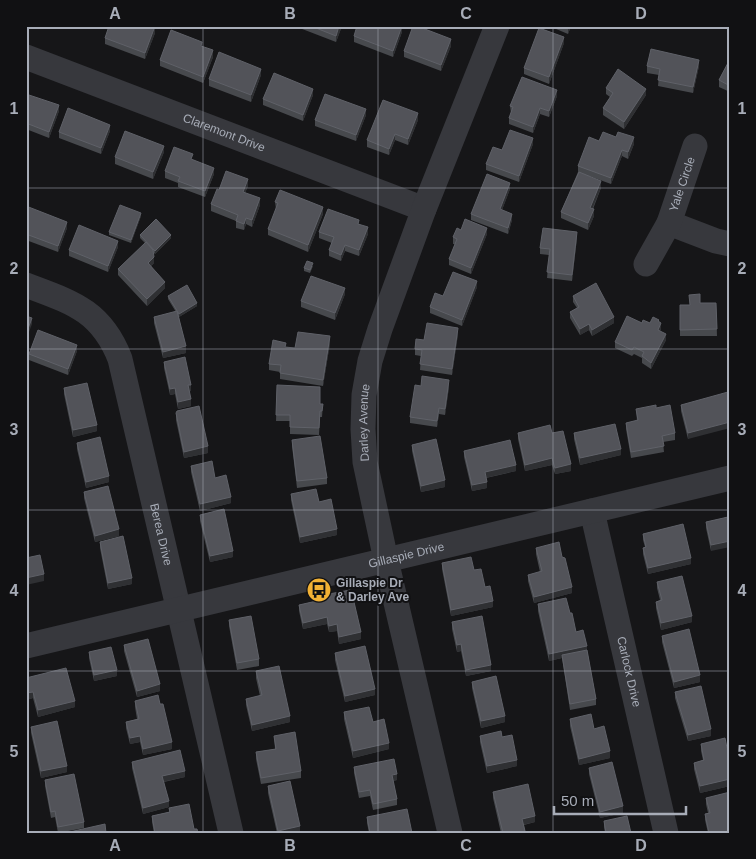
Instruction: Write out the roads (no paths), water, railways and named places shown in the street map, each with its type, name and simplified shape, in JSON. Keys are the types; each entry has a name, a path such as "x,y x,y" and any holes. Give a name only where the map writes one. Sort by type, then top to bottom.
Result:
{"street":[{"name":"Darley Avenue","path":"450,833 386,560 366,462 363,429 364,395 370,362 380,329 424,209 497,26"},
{"name":"Claremont Drive","path":"26,57 424,209"},
{"name":"Yale Circle","path":"646,264 669,223 695,146"},
{"name":"Yale Circle","path":"669,223 716,241 730,244"},
{"name":"Berea Drive","path":"26,285 76,304 99,322 114,345 120,359 230,833"},
{"name":"Gillaspie Drive","path":"26,646 730,478"},
{"name":"Carlock Drive","path":"592,511 666,833"}],"place":[{"name":"Gillaspie Dr & Darley Ave","path":"319,590"}]}
